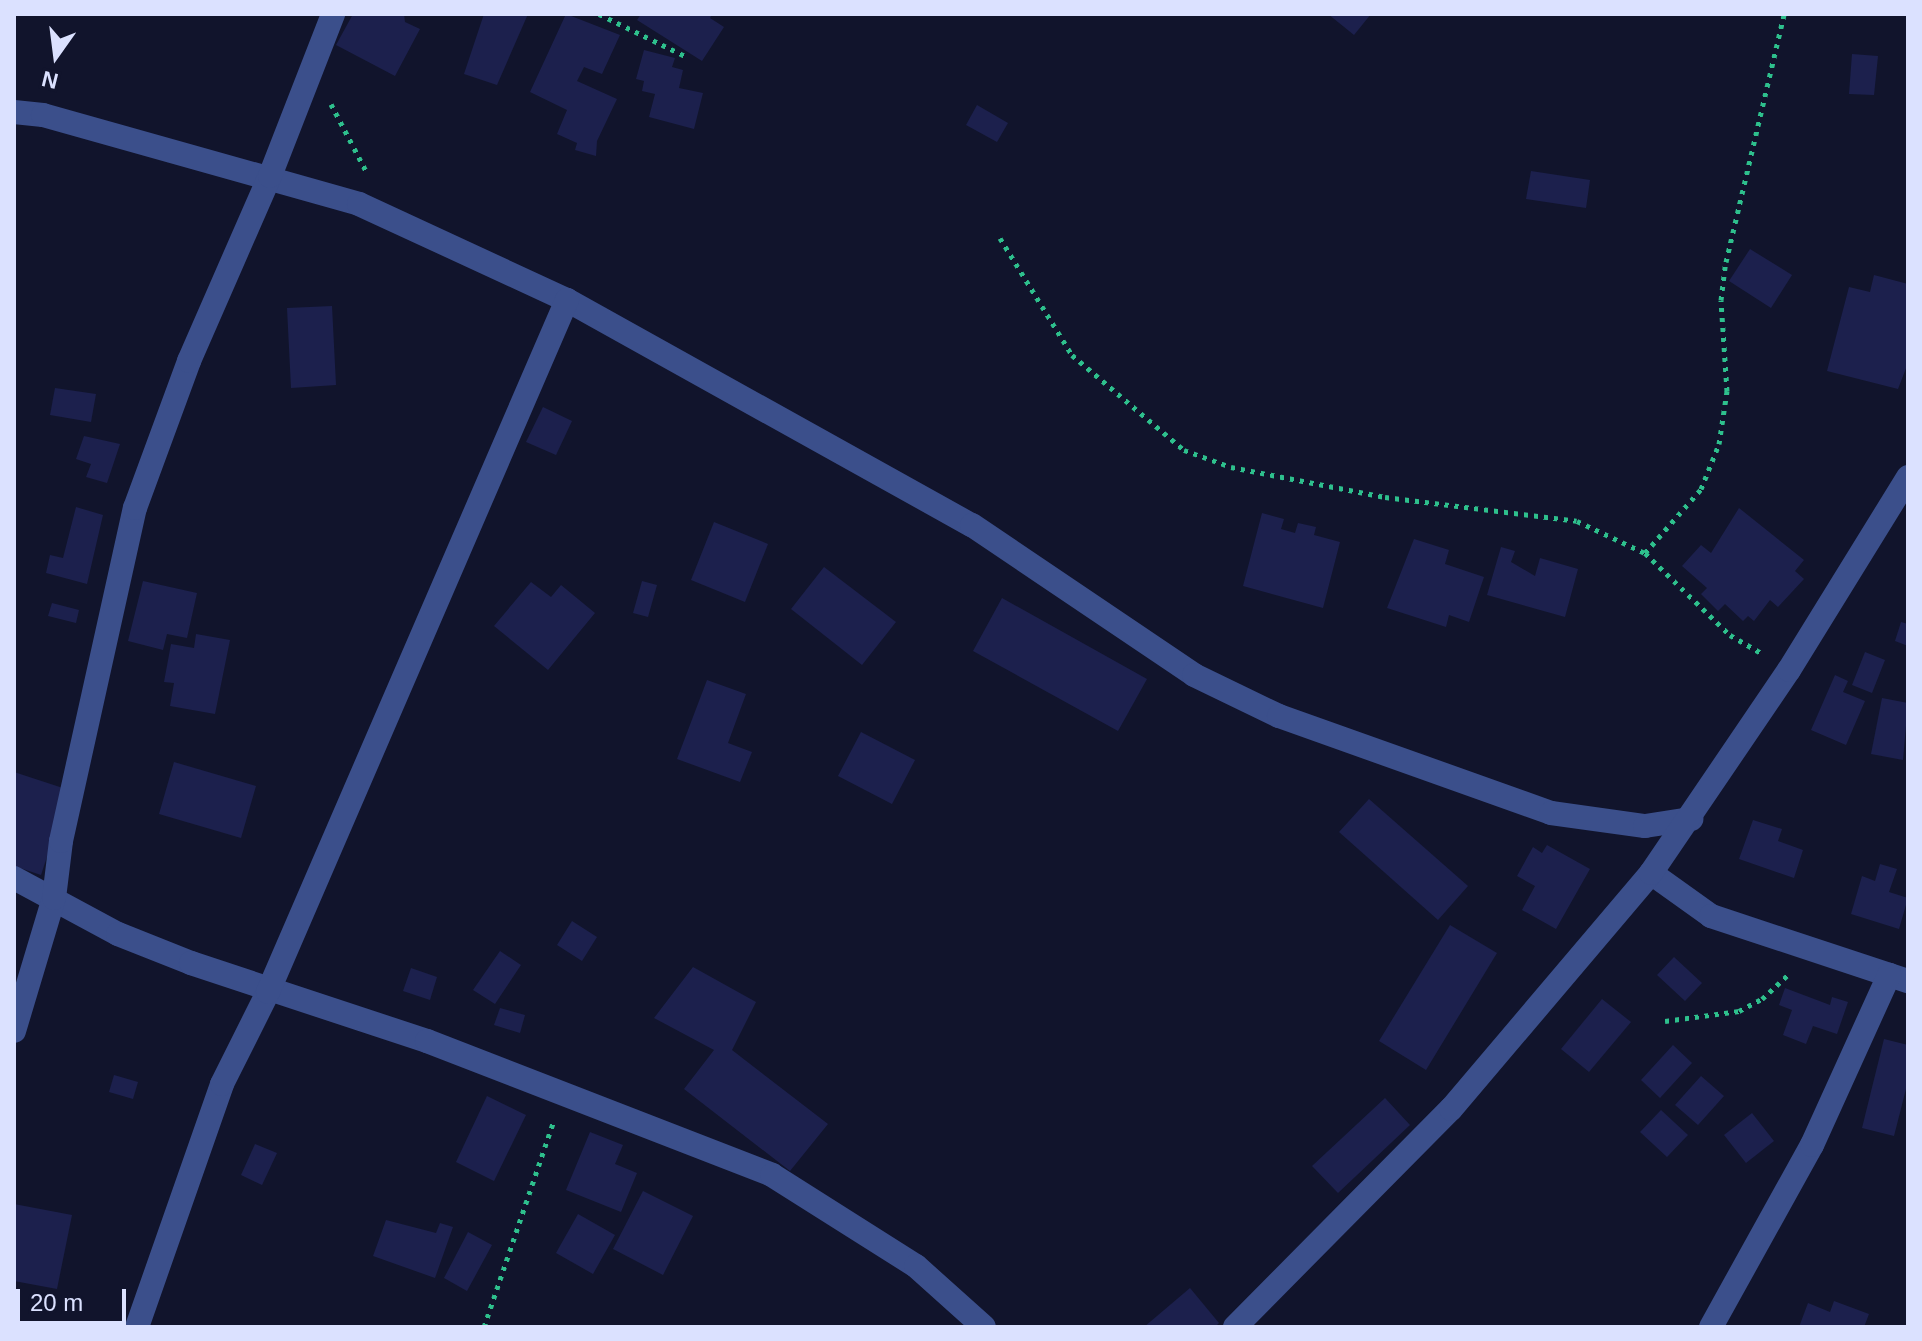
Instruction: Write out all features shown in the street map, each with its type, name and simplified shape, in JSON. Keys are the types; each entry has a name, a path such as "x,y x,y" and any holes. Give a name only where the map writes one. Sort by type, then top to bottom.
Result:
{"street":[{"path":"14,1031 54,898 61,841 135,508 189,361 270,176 310,64 333,14"},
{"path":"14,112 270,176 393,217 567,300 972,525 1194,675 1279,716 1551,813 1645,826 1691,819"},
{"path":"137,1327 222,1084 268,992 567,300"},
{"path":"1235,1327 1451,1109 1651,873 1691,819 1789,670 1908,477"},
{"path":"1651,873 1711,916 1898,978 1812,1145 1711,1327"},
{"path":"14,878 118,934 268,992 427,1041 772,1175 916,1266 984,1327"}],"path":[{"path":"599,14 687,57"},
{"path":"1645,553 1701,489 1719,444 1727,391 1721,300 1726,262 1784,14"},
{"path":"310,64 393,217"},
{"path":"1000,238 1072,355 1184,450 1231,467 1385,497 1577,521 1645,553 1730,635 1789,670"},
{"path":"1665,1021 1739,1011 1762,999 1812,951"},
{"path":"484,1327 563,1092"}],"building":[{"path":"353,14 404,14 405,22 420,29 395,76 336,45"},
{"path":"484,14 528,14 497,85 464,74"},
{"path":"566,14 620,35 602,74 584,67 577,81 617,99 597,141 596,156 575,150 577,143 557,134 567,110 530,92"},
{"path":"641,14 712,14 710,18 724,27 702,61 637,20"},
{"path":"1328,14 1371,14 1354,35"},
{"path":"644,50 675,58 672,67 683,70 679,88 703,93 694,129 649,117 655,94 642,91 644,81 636,79"},
{"path":"1852,54 1878,56 1874,95 1849,94"},
{"path":"977,105 1008,123 997,142 966,125"},
{"path":"1531,171 1590,180 1586,208 1526,199"},
{"path":"1750,249 1792,275 1771,308 1729,281"},
{"path":"1874,275 1908,284 1908,363 1898,389 1827,371 1849,287 1870,292"},
{"path":"332,306 336,385 291,388 287,308"},
{"path":"55,388 96,394 91,422 50,415"},
{"path":"543,407 572,421 556,455 526,442"},
{"path":"84,436 120,444 107,483 86,477 91,464 76,459"},
{"path":"76,507 103,515 87,584 46,573 50,555 63,558"},
{"path":"1739,508 1804,560 1795,571 1804,579 1778,607 1770,600 1754,621 1748,616 1743,621 1725,604 1718,611 1701,594 1707,588 1682,566 1701,545 1711,553"},
{"path":"1262,513 1284,519 1281,529 1295,533 1298,523 1316,527 1314,535 1340,542 1323,608 1243,586"},
{"path":"714,522 768,544 745,602 691,580"},
{"path":"1414,539 1449,550 1445,564 1484,577 1469,622 1449,615 1446,627 1387,608"},
{"path":"1501,547 1515,551 1511,562 1535,576 1540,558 1578,569 1565,617 1487,595"},
{"path":"824,567 896,622 862,665 791,609"},
{"path":"143,581 197,593 187,638 167,634 163,650 128,641"},
{"path":"642,581 657,585 648,617 633,613"},
{"path":"531,582 551,597 561,585 595,613 548,670 494,626"},
{"path":"1002,598 1147,679 1118,731 973,651"},
{"path":"52,603 79,610 76,623 48,616"},
{"path":"1901,622 1908,624 1908,646 1895,641"},
{"path":"196,634 230,640 215,714 170,706 174,683 164,682 171,644 194,648"},
{"path":"1865,652 1885,660 1872,693 1852,685"},
{"path":"1835,675 1848,681 1843,692 1865,701 1846,745 1811,730"},
{"path":"707,680 746,694 728,743 752,752 740,782 677,759"},
{"path":"1882,698 1908,703 1903,760 1871,754"},
{"path":"861,732 915,760 892,804 838,776"},
{"path":"174,762 256,786 241,838 159,814"},
{"path":"14,772 69,790 41,875 14,866"},
{"path":"1369,799 1468,886 1438,920 1339,832"},
{"path":"1753,820 1782,829 1778,841 1803,850 1794,878 1739,859"},
{"path":"1547,845 1590,869 1556,929 1522,910 1535,886 1517,876 1533,847 1542,853"},
{"path":"1880,864 1897,869 1889,892 1908,898 1899,929 1851,914 1862,876 1875,881"},
{"path":"572,921 597,937 582,961 557,945"},
{"path":"1450,925 1497,953 1426,1070 1379,1041"},
{"path":"500,951 521,965 495,1004 473,990"},
{"path":"1674,957 1702,983 1685,1001 1657,975"},
{"path":"693,967 756,1002 732,1050 828,1124 790,1171 684,1089 714,1050 654,1018"},
{"path":"411,968 437,977 430,1000 403,991"},
{"path":"1785,988 1830,1005 1832,997 1848,1002 1837,1034 1813,1026 1806,1044 1783,1035 1792,1010 1779,1005"},
{"path":"1602,999 1631,1022 1589,1072 1561,1049"},
{"path":"500,1008 525,1015 520,1033 494,1025"},
{"path":"1884,1039 1908,1045 1908,1081 1894,1136 1862,1128"},
{"path":"1673,1045 1692,1063 1660,1098 1641,1080"},
{"path":"114,1075 138,1082 133,1099 109,1092"},
{"path":"1701,1076 1724,1096 1698,1125 1675,1105"},
{"path":"487,1096 526,1115 494,1181 456,1162"},
{"path":"1385,1098 1410,1125 1338,1193 1312,1166"},
{"path":"1661,1110 1688,1135 1667,1157 1640,1132"},
{"path":"1752,1113 1774,1141 1746,1163 1724,1135"},
{"path":"590,1132 623,1145 615,1164 637,1173 621,1212 566,1190"},
{"path":"255,1144 277,1153 262,1185 241,1175"},
{"path":"643,1191 693,1216 663,1275 613,1249"},
{"path":"14,1204 72,1215 57,1289 14,1281"},
{"path":"578,1214 615,1235 593,1274 556,1253"},
{"path":"386,1220 436,1233 440,1223 453,1227 435,1278 373,1256"},
{"path":"468,1232 492,1245 467,1291 444,1278"},
{"path":"1190,1288 1219,1323 1215,1327 1144,1327"},
{"path":"1834,1301 1869,1314 1864,1327 1799,1327 1808,1303 1830,1312"}]}
